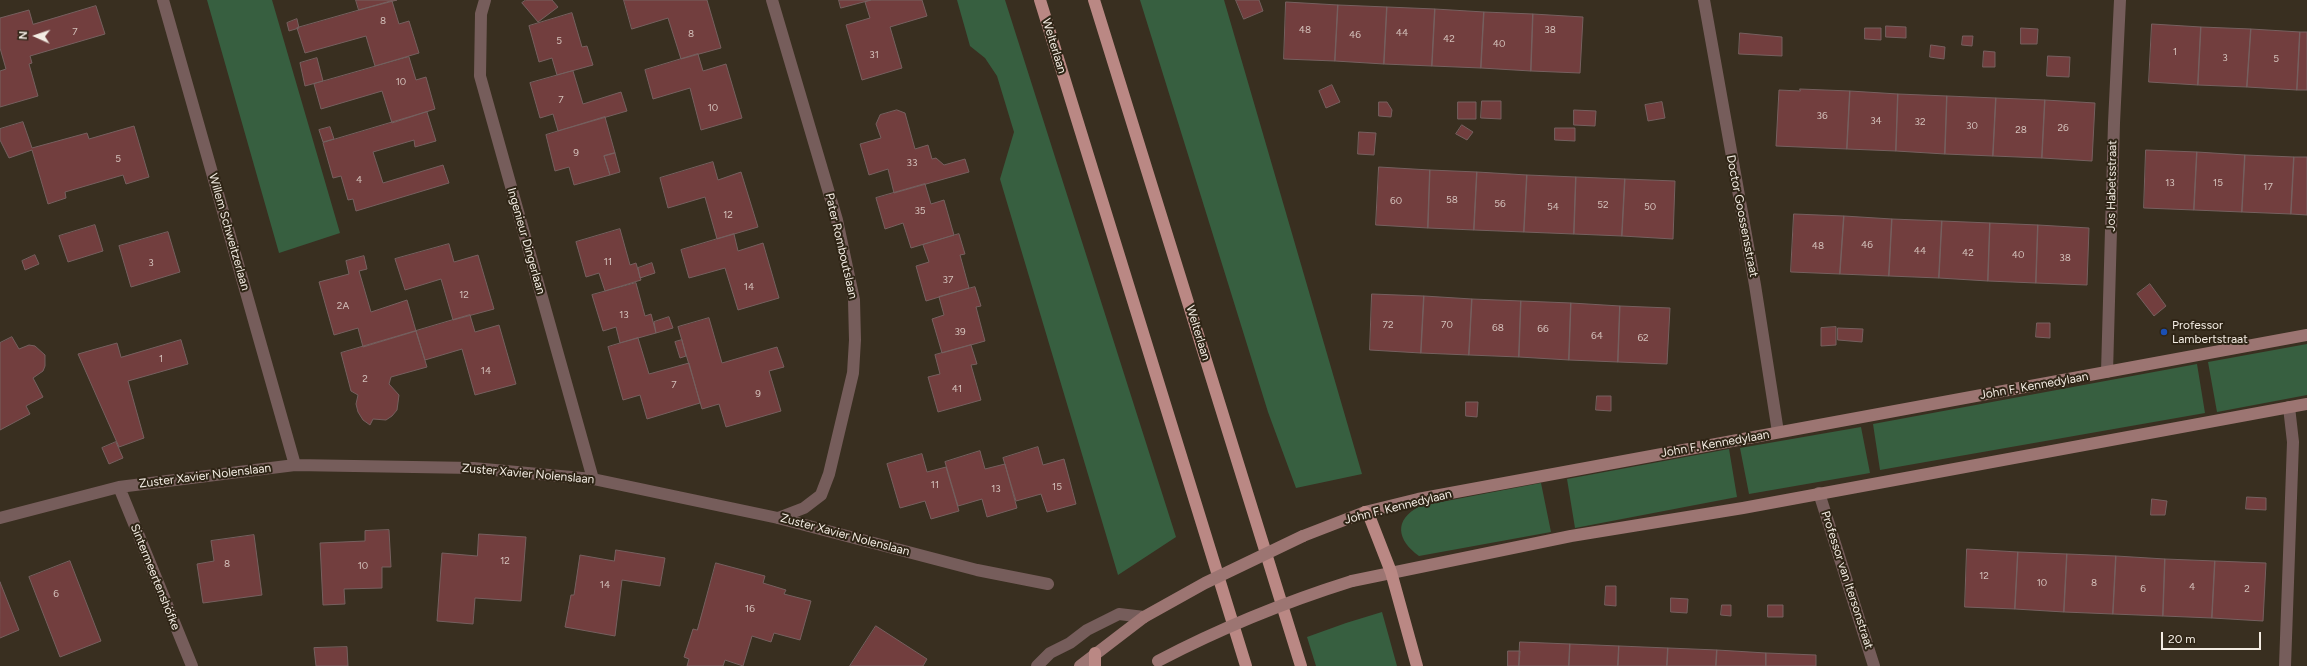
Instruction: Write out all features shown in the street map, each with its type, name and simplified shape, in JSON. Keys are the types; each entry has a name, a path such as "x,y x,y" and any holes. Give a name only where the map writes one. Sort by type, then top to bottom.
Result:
{"main road":[{"name":"Welterlaan","path":"1040,0 1246,666"},
{"name":"Welterlaan","path":"1094,0 1301,666"},
{"path":"1364,512 1370,518 1391,572 1417,666"},
{"path":"1095,653 1095,666"}],"street":[{"name":"Willem Schweitzerlaan","path":"163,0 295,465"},
{"name":"Ingenieur Dingerlaan","path":"485,0 481,14 480,76 593,479"},
{"name":"Pater Romboutslaan","path":"772,0 837,220 854,300 855,340 853,373 829,474 821,496 804,508 778,518"},
{"name":"Doctor Goossensstraat","path":"1704,0 1755,285 1778,432"},
{"name":"Jos Habetsstraat","path":"2107,372 2114,123 2120,0"},
{"name":"John F. Kennedylaan","path":"1080,666 1095,653 1144,617 1261,555 1334,523 1364,512 1418,499 2307,335"},
{"path":"1154,663 1206,636 1254,615 1352,581 1391,572 1571,536 1819,493 2307,404"},
{"path":"2285,666 2293,442 2289,407"},
{"name":"Zuster Xavier Nolenslaan","path":"0,518 119,487 295,465 473,468 593,479 778,518 977,570 1048,584"},
{"name":"Sintermeertenshöfke","path":"119,487 192,666"},
{"name":"Professor van Itersonstraat","path":"1819,493 1874,666"},
{"path":"1037,666 1050,653 1070,643 1087,630 1119,614 1144,617"}],"green space":[{"path":"207,0 272,0 340,233 279,253"},
{"path":"957,0 1005,0 1176,537 1118,575 1000,179 1014,132 997,76 985,58 970,46"},
{"path":"1140,0 1224,0 1362,474 1296,488 1268,412"},
{"path":"2307,344 2307,395 2217,412 2208,362"},
{"path":"2197,364 2205,413 1880,470 1873,424"},
{"path":"1861,427 1870,473 1749,494 1740,448"},
{"path":"1729,449 1737,497 1575,528 1567,479"},
{"path":"1541,483 1551,532 1419,556 1406,543 1403,537 1401,530 1405,517 1420,506"},
{"path":"1382,612 1397,666 1316,666 1307,637"}],"building":[{"path":"356,0 397,0 359,10"},
{"path":"526,0 552,0 558,7 538,22 522,3"},
{"path":"624,0 707,0 721,48 681,59 668,18 632,29"},
{"path":"839,0 871,0 841,8"},
{"path":"871,0 922,0 927,16 890,27 902,68 862,80 846,25 870,18 865,2"},
{"path":"1236,0 1259,0 1263,11 1244,19"},
{"path":"392,1 399,24 409,21 419,53 375,66 366,36 305,53 297,28"},
{"path":"1286,2 1338,5 1335,61 1284,59"},
{"path":"1338,5 1387,7 1384,64 1335,61"},
{"path":"96,6 105,34 30,56 32,63 29,64 38,96 0,107 0,71 6,69 0,48 0,18 29,10 33,24"},
{"path":"1387,7 1435,9 1432,66 1384,64"},
{"path":"1435,9 1484,12 1481,68 1432,66"},
{"path":"1484,12 1533,14 1531,71 1481,68"},
{"path":"572,13 582,47 587,46 593,65 557,75 552,58 539,62 529,26"},
{"path":"1533,14 1583,17 1580,73 1531,71"},
{"path":"297,19 299,28 289,31 287,23"},
{"path":"2152,24 2201,27 2198,85 2149,82"},
{"path":"1886,26 1906,27 1906,38 1886,37"},
{"path":"2201,27 2251,29 2247,87 2198,85"},
{"path":"1865,28 1881,28 1881,40 1865,39"},
{"path":"2021,28 2038,29 2037,44 2021,44"},
{"path":"2251,29 2300,32 2297,90 2247,87"},
{"path":"2300,32 2307,32 2307,90 2297,90"},
{"path":"1740,33 1782,37 1782,56 1739,54"},
{"path":"1963,36 1973,36 1972,46 1962,45"},
{"path":"1931,45 1945,47 1944,59 1930,57"},
{"path":"1984,51 1995,52 1995,67 1983,67"},
{"path":"698,54 703,71 726,64 742,118 701,130 690,88 653,99 645,70"},
{"path":"2048,56 2070,57 2069,77 2047,76"},
{"path":"409,57 416,80 426,77 435,109 392,123 382,91 321,109 314,84"},
{"path":"317,58 323,81 305,86 300,63"},
{"path":"573,71 583,104 621,92 627,111 558,131 553,114 540,118 530,83"},
{"path":"1332,85 1340,102 1326,108 1319,91"},
{"path":"1800,89 1850,91 1847,149 1776,146 1779,90 1800,91"},
{"path":"1850,91 1898,94 1896,151 1847,149"},
{"path":"1898,94 1947,96 1945,154 1896,151"},
{"path":"1947,96 1996,98 1993,156 1945,154"},
{"path":"1996,98 2045,100 2042,158 1993,156"},
{"path":"2045,100 2095,103 2092,161 2042,158"},
{"path":"1482,101 1501,101 1501,119 1481,118"},
{"path":"1379,102 1387,102 1392,110 1391,117 1379,116"},
{"path":"1458,102 1476,102 1476,119 1458,119"},
{"path":"1662,102 1665,118 1648,121 1645,105"},
{"path":"897,110 905,113 915,149 928,145 932,159 936,158 944,165 965,159 969,172 894,193 888,169 869,175 860,144 881,138 876,124 880,115"},
{"path":"1574,110 1596,111 1595,126 1574,125"},
{"path":"427,112 436,141 415,147 414,140 373,152 383,183 443,165 449,183 356,211 353,199 348,200 341,176 333,178 323,143"},
{"path":"605,117 615,153 604,156 610,175 574,185 569,167 555,171 546,135"},
{"path":"23,122 32,148 87,133 89,139 134,126 149,177 126,184 123,175 65,192 66,198 48,204 32,150 9,158 0,140 0,129"},
{"path":"1462,125 1473,132 1467,140 1456,134"},
{"path":"330,127 334,139 323,142 319,130"},
{"path":"1555,128 1575,128 1575,141 1555,140"},
{"path":"1359,132 1376,133 1374,155 1358,154"},
{"path":"2146,150 2197,152 2194,210 2144,208"},
{"path":"2197,152 2245,155 2242,212 2194,210"},
{"path":"615,153 620,172 610,175 604,156"},
{"path":"2245,155 2294,157 2291,214 2242,212"},
{"path":"2294,157 2307,157 2307,215 2291,214"},
{"path":"713,162 718,180 741,172 758,227 717,239 705,197 668,208 660,178"},
{"path":"1379,167 1430,170 1428,228 1376,225"},
{"path":"1430,170 1477,172 1474,230 1428,228"},
{"path":"1477,172 1527,175 1524,232 1474,230"},
{"path":"1527,175 1576,177 1574,234 1524,232"},
{"path":"1576,177 1625,179 1622,236 1574,234"},
{"path":"1625,179 1675,181 1673,239 1622,236"},
{"path":"925,184 931,204 944,200 954,235 911,248 903,223 885,229 876,198"},
{"path":"1794,214 1844,216 1840,274 1791,272"},
{"path":"1844,216 1892,219 1889,276 1840,274"},
{"path":"1892,219 1942,221 1939,278 1889,276"},
{"path":"1942,221 1990,223 1988,281 1939,278"},
{"path":"1990,223 2038,225 2036,283 1988,281"},
{"path":"95,225 103,251 68,262 59,236"},
{"path":"2038,225 2089,228 2087,285 2036,283"},
{"path":"620,229 630,265 636,263 641,280 605,291 599,273 586,277 576,242"},
{"path":"168,232 180,272 131,287 119,246"},
{"path":"734,234 738,251 763,243 779,298 738,310 725,268 689,278 681,250"},
{"path":"959,234 965,254 960,255 969,288 926,301 916,266 929,262 923,245"},
{"path":"449,244 454,262 478,255 494,309 453,320 441,279 405,290 395,259"},
{"path":"35,255 39,264 25,270 22,261"},
{"path":"364,256 367,269 359,271 371,312 407,300 416,331 363,347 358,328 334,335 319,282 349,274 346,261"},
{"path":"652,263 655,273 640,278 638,268"},
{"path":"636,283 645,316 651,314 656,333 620,343 616,327 603,331 592,295"},
{"path":"2150,284 2166,306 2154,316 2137,294"},
{"path":"975,287 981,306 976,307 985,341 942,353 932,319 944,315 939,297"},
{"path":"1372,294 1424,296 1421,353 1370,350"},
{"path":"1424,296 1472,299 1469,355 1421,353"},
{"path":"1472,299 1521,301 1519,357 1469,355"},
{"path":"1521,301 1571,303 1569,360 1519,357"},
{"path":"1571,303 1620,306 1618,362 1569,360"},
{"path":"1620,306 1670,308 1667,364 1618,362"},
{"path":"470,315 475,332 499,325 516,384 475,395 462,349 425,360 416,331"},
{"path":"669,317 673,328 656,333 654,322"},
{"path":"709,318 722,363 777,347 784,367 769,371 781,411 726,427 719,404 702,409 678,327"},
{"path":"2037,323 2050,323 2050,338 2036,337"},
{"path":"1836,327 1836,345 1821,346 1821,328"},
{"path":"1838,328 1863,329 1862,342 1838,340"},
{"path":"416,331 427,367 391,377 389,384 399,395 397,410 386,420 373,419 370,425 363,420 358,412 356,404 358,395 351,391 341,353"},
{"path":"12,337 19,349 29,345 35,346 45,355 45,366 43,371 33,378 43,397 26,406 30,414 0,430 0,343"},
{"path":"638,338 649,374 689,363 700,403 647,419 640,395 623,400 608,347"},
{"path":"181,340 188,364 128,381 144,438 119,447 78,354 117,343 121,357"},
{"path":"682,340 686,356 680,358 675,342"},
{"path":"971,345 977,364 971,365 981,400 938,412 928,377 940,374 935,355"},
{"path":"1597,396 1611,396 1611,411 1596,410"},
{"path":"1466,402 1478,402 1477,417 1466,416"},
{"path":"116,442 123,458 109,464 102,448"},
{"path":"1038,447 1043,465 1064,459 1076,504 1047,512 1041,494 1016,501 1003,458"},
{"path":"980,451 985,469 1005,464 1017,508 987,517 982,499 958,506 945,462"},
{"path":"922,454 927,472 946,467 959,511 931,519 925,501 900,508 887,464"},
{"path":"2247,497 2266,498 2266,510 2246,509"},
{"path":"2152,499 2167,501 2165,515 2151,515"},
{"path":"389,530 391,567 382,567 382,588 344,589 345,604 323,605 320,543 365,541 365,531"},
{"path":"479,534 526,537 521,601 475,598 473,624 437,621 442,553 477,556"},
{"path":"254,535 262,595 203,603 197,564 214,561 211,541"},
{"path":"1967,549 2018,552 2015,609 1965,607"},
{"path":"616,550 665,558 660,586 622,580 615,636 565,627 571,595 574,595 580,555 614,561"},
{"path":"2018,552 2067,554 2064,612 2015,609"},
{"path":"2067,554 2116,556 2113,614 2064,612"},
{"path":"2116,556 2165,559 2163,616 2113,614"},
{"path":"2165,559 2215,561 2212,618 2163,616"},
{"path":"70,561 101,641 60,657 29,577"},
{"path":"2215,561 2266,563 2263,621 2212,618"},
{"path":"716,563 765,576 763,583 786,590 784,594 811,601 800,640 774,633 771,642 752,636 743,666 725,660 723,666 687,666 689,659 684,657 693,629 697,630"},
{"path":"0,582 19,630 0,638"},
{"path":"1606,586 1616,586 1616,606 1605,605"},
{"path":"1671,598 1688,599 1687,613 1671,612"},
{"path":"1722,605 1731,605 1731,616 1721,615"},
{"path":"1768,605 1783,605 1783,617 1768,617"},
{"path":"876,626 927,659 923,666 850,666"},
{"path":"1520,642 1570,644 1569,666 1519,666"},
{"path":"1570,644 1619,646 1618,666 1569,666"},
{"path":"1619,646 1668,648 1667,666 1618,666"},
{"path":"347,647 348,666 316,666 314,648"},
{"path":"1668,648 1717,650 1716,666 1667,666"},
{"path":"1717,650 1766,653 1766,666 1716,666"},
{"path":"1508,651 1520,651 1519,666 1508,666"},
{"path":"1766,653 1816,655 1816,666 1766,666"}],"place":[{"name":"Professor Lambertstraat","path":"2164,332"}]}
